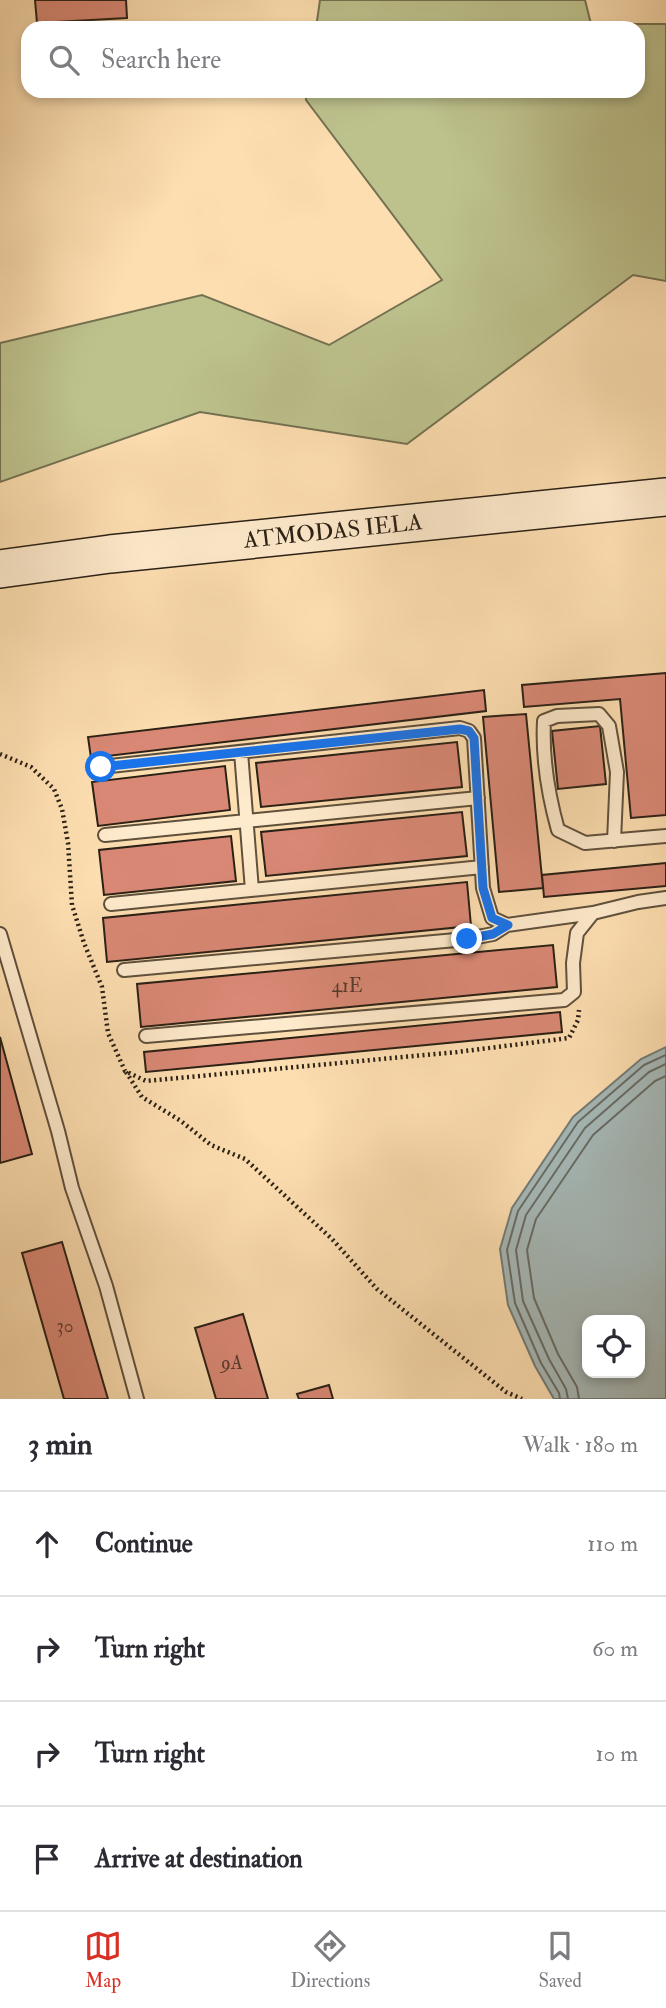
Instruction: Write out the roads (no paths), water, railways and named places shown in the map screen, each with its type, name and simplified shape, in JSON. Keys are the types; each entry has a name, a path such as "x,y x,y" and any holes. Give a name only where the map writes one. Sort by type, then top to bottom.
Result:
{"main road":[{"name":"ATMODAS IELA","path":"0,569 110,554 666,497"}],"lane":[{"path":"614,841 617,772 609,726 599,714 557,716 544,721 543,747 549,796 558,830 584,844 666,836"},
{"path":"101,767 460,729 469,731 474,738 483,888 492,918 508,925"},
{"path":"241,752 252,890"},
{"path":"105,835 478,797"},
{"path":"111,904 482,867"},
{"path":"124,970 467,939 493,934 508,925 593,913 666,898"},
{"path":"146,1036 564,1000 575,992 573,963 577,933 593,913"},
{"path":"0,934 72,1188 106,1286 137,1399"}],"water":[{"path":"666,1047 666,1399 554,1399 535,1366 508,1305 500,1249 512,1208 573,1117 641,1059"}]}
